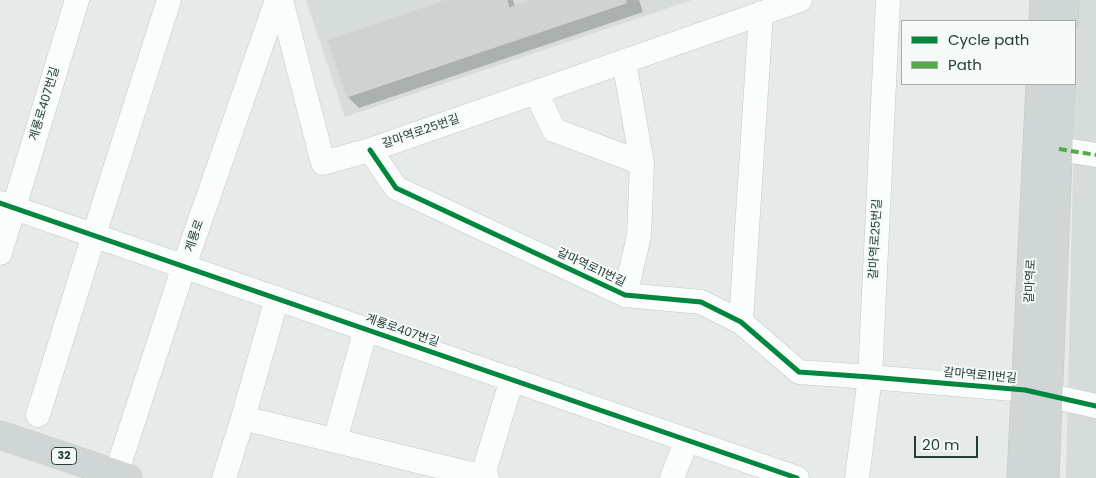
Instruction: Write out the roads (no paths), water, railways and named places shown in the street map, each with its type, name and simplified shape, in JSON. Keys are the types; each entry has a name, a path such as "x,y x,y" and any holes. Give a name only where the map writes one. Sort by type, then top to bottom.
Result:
{"main road":[{"path":"1043,20 1044,0"},
{"path":"1064,20 1065,0"},
{"name":"갈마역로","path":"1040,85 1037,393 1045,478"},
{"name":"갈마역로","path":"1021,478 1037,393 1059,149 1061,85"},
{"name":"계룡로","path":"0,435 122,476"}],"street":[{"name":"계룡로407번길","path":"77,0 7,205 798,478"},
{"path":"38,415 169,0"},
{"name":"계룡로","path":"122,476 184,266 277,0"},
{"name":"갈마역로25번길","path":"281,0 323,163 370,150 800,0"},
{"name":"갈마역로25번길","path":"857,478 870,377 888,0"},
{"path":"741,322 761,14"},
{"path":"624,61 642,163 639,236 625,295"},
{"path":"536,92 554,130 642,163"},
{"path":"1059,149 1096,155"},
{"name":"갈마역로11번길","path":"370,150 396,188 625,295 701,302 741,322 799,372 1037,393 1096,406"},
{"path":"0,253 7,205"},
{"path":"224,478 277,298"},
{"path":"335,440 366,329"},
{"path":"243,418 484,478 512,379"},
{"path":"672,478 687,440"}]}
